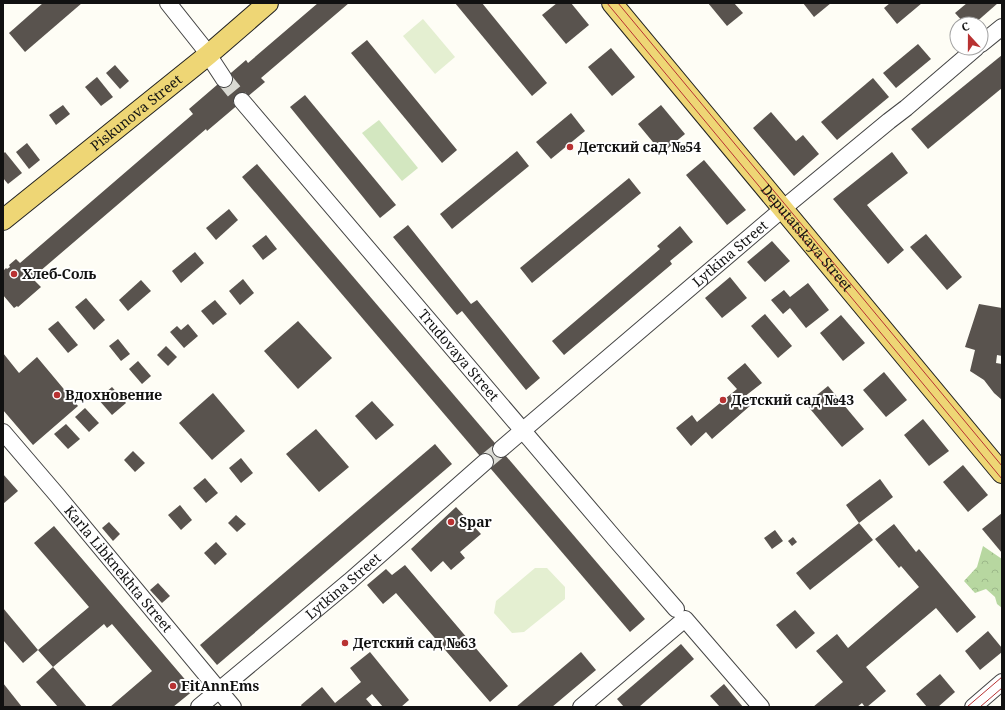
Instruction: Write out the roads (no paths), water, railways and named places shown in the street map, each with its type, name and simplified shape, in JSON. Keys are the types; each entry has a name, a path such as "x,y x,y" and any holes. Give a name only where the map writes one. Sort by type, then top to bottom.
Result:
{"main road":[{"name":"Piskunova Street","path":"3,220 208,55 268,3"},
{"name":"Deputatskaya Street","path":"612,3 1002,473"}],"street":[{"path":"168,3 208,55 224,79"},
{"path":"989,37 1002,26"},
{"name":"Lytkina Street","path":"501,449 782,209 906,108 967,56"},
{"name":"Trudovaya Street","path":"242,101 522,431 761,707"},
{"name":"Karla Libknekhta Street","path":"3,432 233,707"},
{"name":"Lytkina Street","path":"199,707 350,581 485,462"},
{"path":"582,707 681,614"},
{"path":"973,707 1002,682"}],"tunnel":[{"path":"224,79 242,101"},
{"path":"485,462 501,449"}],"tram line":[{"path":"607,3 1002,479"},
{"path":"618,3 1002,466"},
{"path":"967,707 1002,677"},
{"path":"980,707 1002,688"}],"place":[{"name":"Детский сад №54","path":"570,147"},
{"name":"Хлеб-Соль","path":"14,274"},
{"name":"Вдохновение","path":"57,395"},
{"name":"Детский сад №43","path":"723,400"},
{"name":"Spar","path":"451,522"},
{"name":"Детский сад №63","path":"345,643"},
{"name":"FitAnnEms","path":"173,686"}]}
